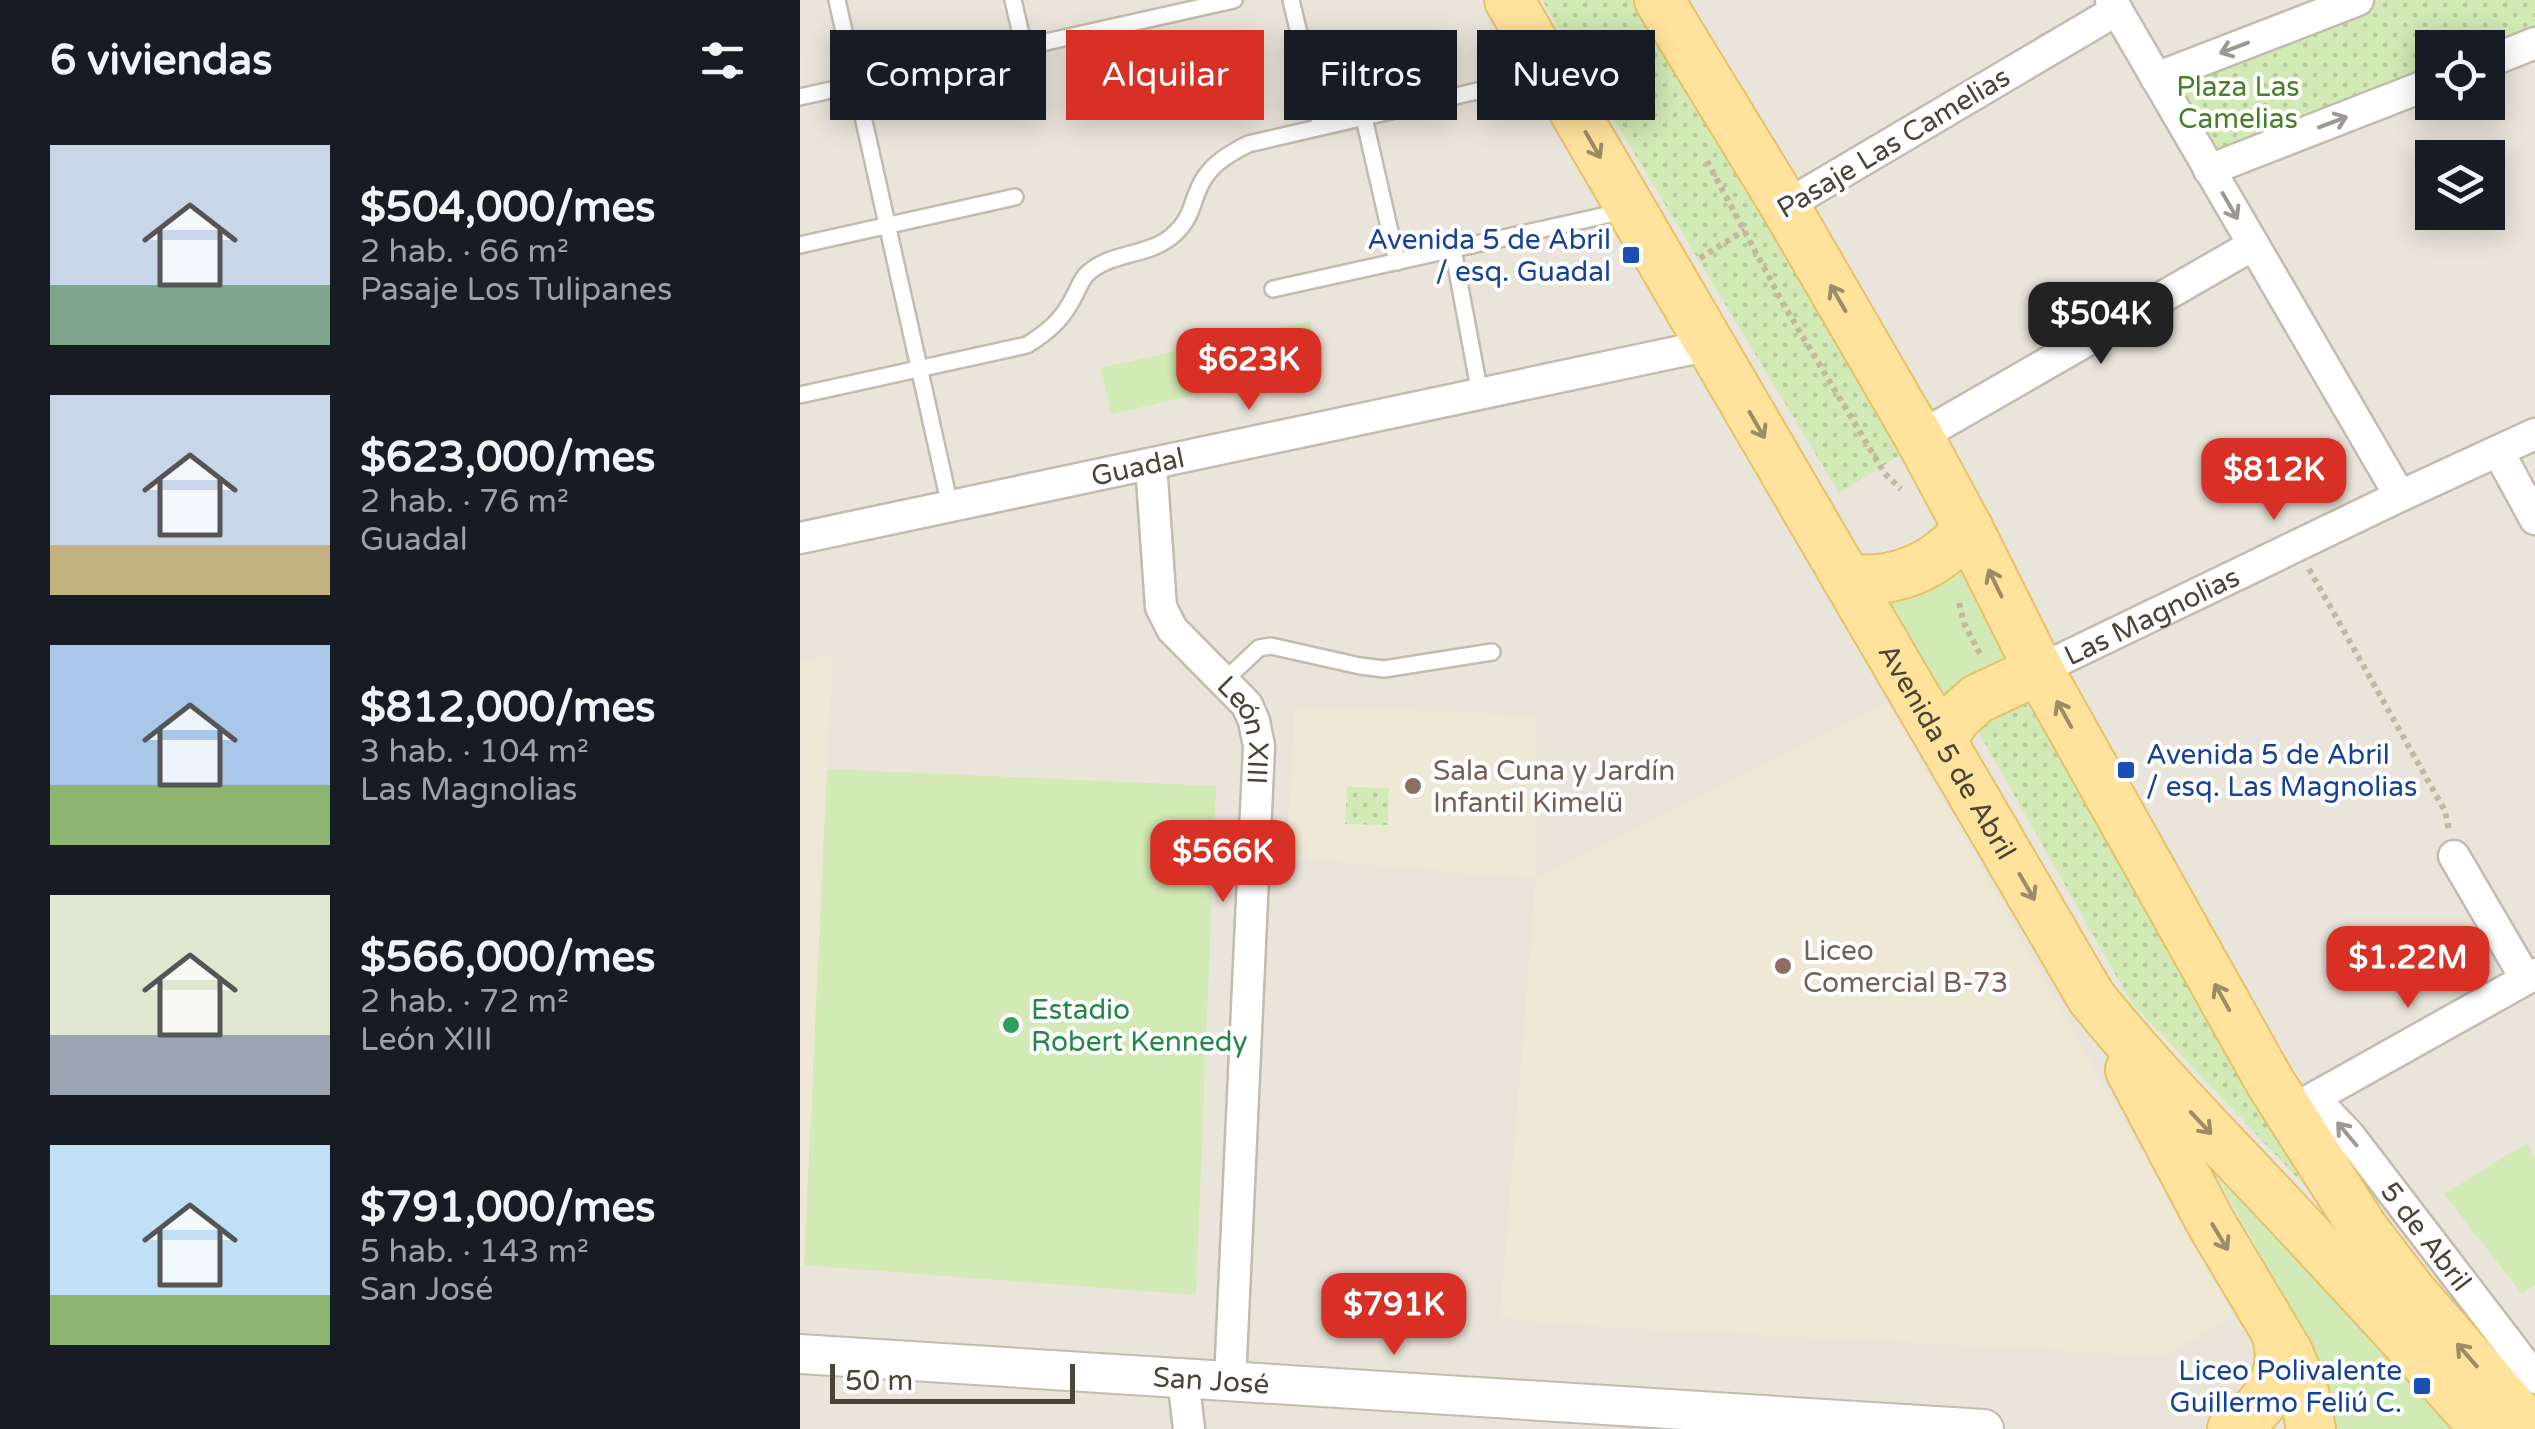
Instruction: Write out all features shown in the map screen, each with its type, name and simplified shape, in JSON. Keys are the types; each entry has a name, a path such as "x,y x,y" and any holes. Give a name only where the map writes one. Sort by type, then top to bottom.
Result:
{"main road":[{"name":"Avenida 5 de Abril","path":"1508,0 1526,30"},
{"path":"1659,0 1919,437 2039,670 2290,1091 2328,1176 2412,1292 2530,1429"},
{"name":"Avenida 5 de Abril","path":"1578,120 2092,997 2215,1174"},
{"path":"1846,578 1881,580 1916,570 1949,548 1968,528"},
{"path":"1942,741 1955,719 1977,699 2039,670"},
{"path":"2215,1174 2276,1330 2298,1374 2311,1429"},
{"path":"2215,1174 2362,1292 2485,1429"},
{"path":"2232,1429 2258,1409 2275,1383 2280,1356 2276,1330"}],"street":[{"path":"2156,78 2358,0"},
{"name":"Pasaje Las Camelias","path":"1785,206 2114,5"},
{"path":"2114,5 2400,496"},
{"path":"2505,55 2535,43"},
{"path":"2209,170 2415,90"},
{"path":"1919,437 2252,245"},
{"name":"Guadal","path":"800,538 1710,345"},
{"name":"Las Magnolias","path":"2039,670 2535,434"},
{"path":"2498,451 2535,519"},
{"name":"León XIII","path":"1151,464 1161,607 1172,630 1247,705 1258,746 1230,1381"},
{"path":"2290,1091 2530,977 2454,856"},
{"name":"5 de Abril","path":"2290,1091 2325,1110 2349,1135 2535,1378"},
{"name":"San José","path":"800,1354 1872,1425 1984,1429"},
{"path":"1183,1377 1188,1429"}],"lane":[{"path":"837,0 844,30"},
{"path":"1013,0 1020,30"},
{"path":"1046,42 1234,0"},
{"path":"1292,0 1321,126"},
{"path":"800,97 830,90"},
{"path":"864,120 950,506"},
{"path":"800,395 1027,345 1050,330 1070,306 1086,276 1105,262 1170,238 1190,216 1204,179 1223,157 1248,144 1353,120"},
{"path":"1364,120 1397,262"},
{"path":"800,245 1015,197"},
{"path":"1273,290 1631,209"},
{"path":"1453,250 1480,394"},
{"path":"1224,680 1259,648 1271,646 1384,669 1492,652"}],"path":[{"name":"Pasaje Las Camelias","path":"1670,276 1785,206"},
{"path":"2296,546 2445,811 2454,856"}],"shaded area":[{"path":"800,0 2535,0 2535,1429 800,1429"},
{"path":"833,654 804,1265 800,1265 800,662"},
{"path":"1887,702 2234,1316 2165,1356 1569,1325 1500,1317 1536,879 1286,858 1295,706 1536,715 1537,878"}],"green space":[{"path":"1542,0 1638,0 1909,450 1839,493 1614,120 1655,120 1655,30 1560,30"},
{"name":"Plaza Las Camelias","path":"2379,0 2535,0 2535,35 2505,43 2505,30 2415,30 2415,81 2215,153 2180,88 2187,74"},
{"path":"1310,321 1320,367 1111,414 1101,368"},
{"path":"1961,562 2013,660 1949,696 1939,694 1885,603"},
{"path":"2028,691 2310,1191 2131,1002 1973,722"},
{"name":"Estadio Robert Kennedy","path":"827,769 1216,786 1196,1295 804,1265"},
{"path":"1347,787 1389,788 1388,825 1345,824"},
{"path":"2527,1143 2535,1159 2535,1285 2522,1294 2444,1194"},
{"path":"2206,1158 2458,1429 2333,1429 2309,1340"}],"place":[{"name":"Avenida 5 de Abril / esq. Guadal","path":"1631,255"},
{"name":"Avenida 5 de Abril / esq. Las Magnolias","path":"2126,770"},
{"name":"Sala Cuna y Jardín Infantil Kimelü","path":"1413,786"},
{"name":"Liceo Comercial B-73","path":"1783,966"},
{"name":"Estadio Robert Kennedy","path":"1011,1025"},
{"name":"Liceo Polivalente Guillermo Feliú C.","path":"2422,1386"}]}
